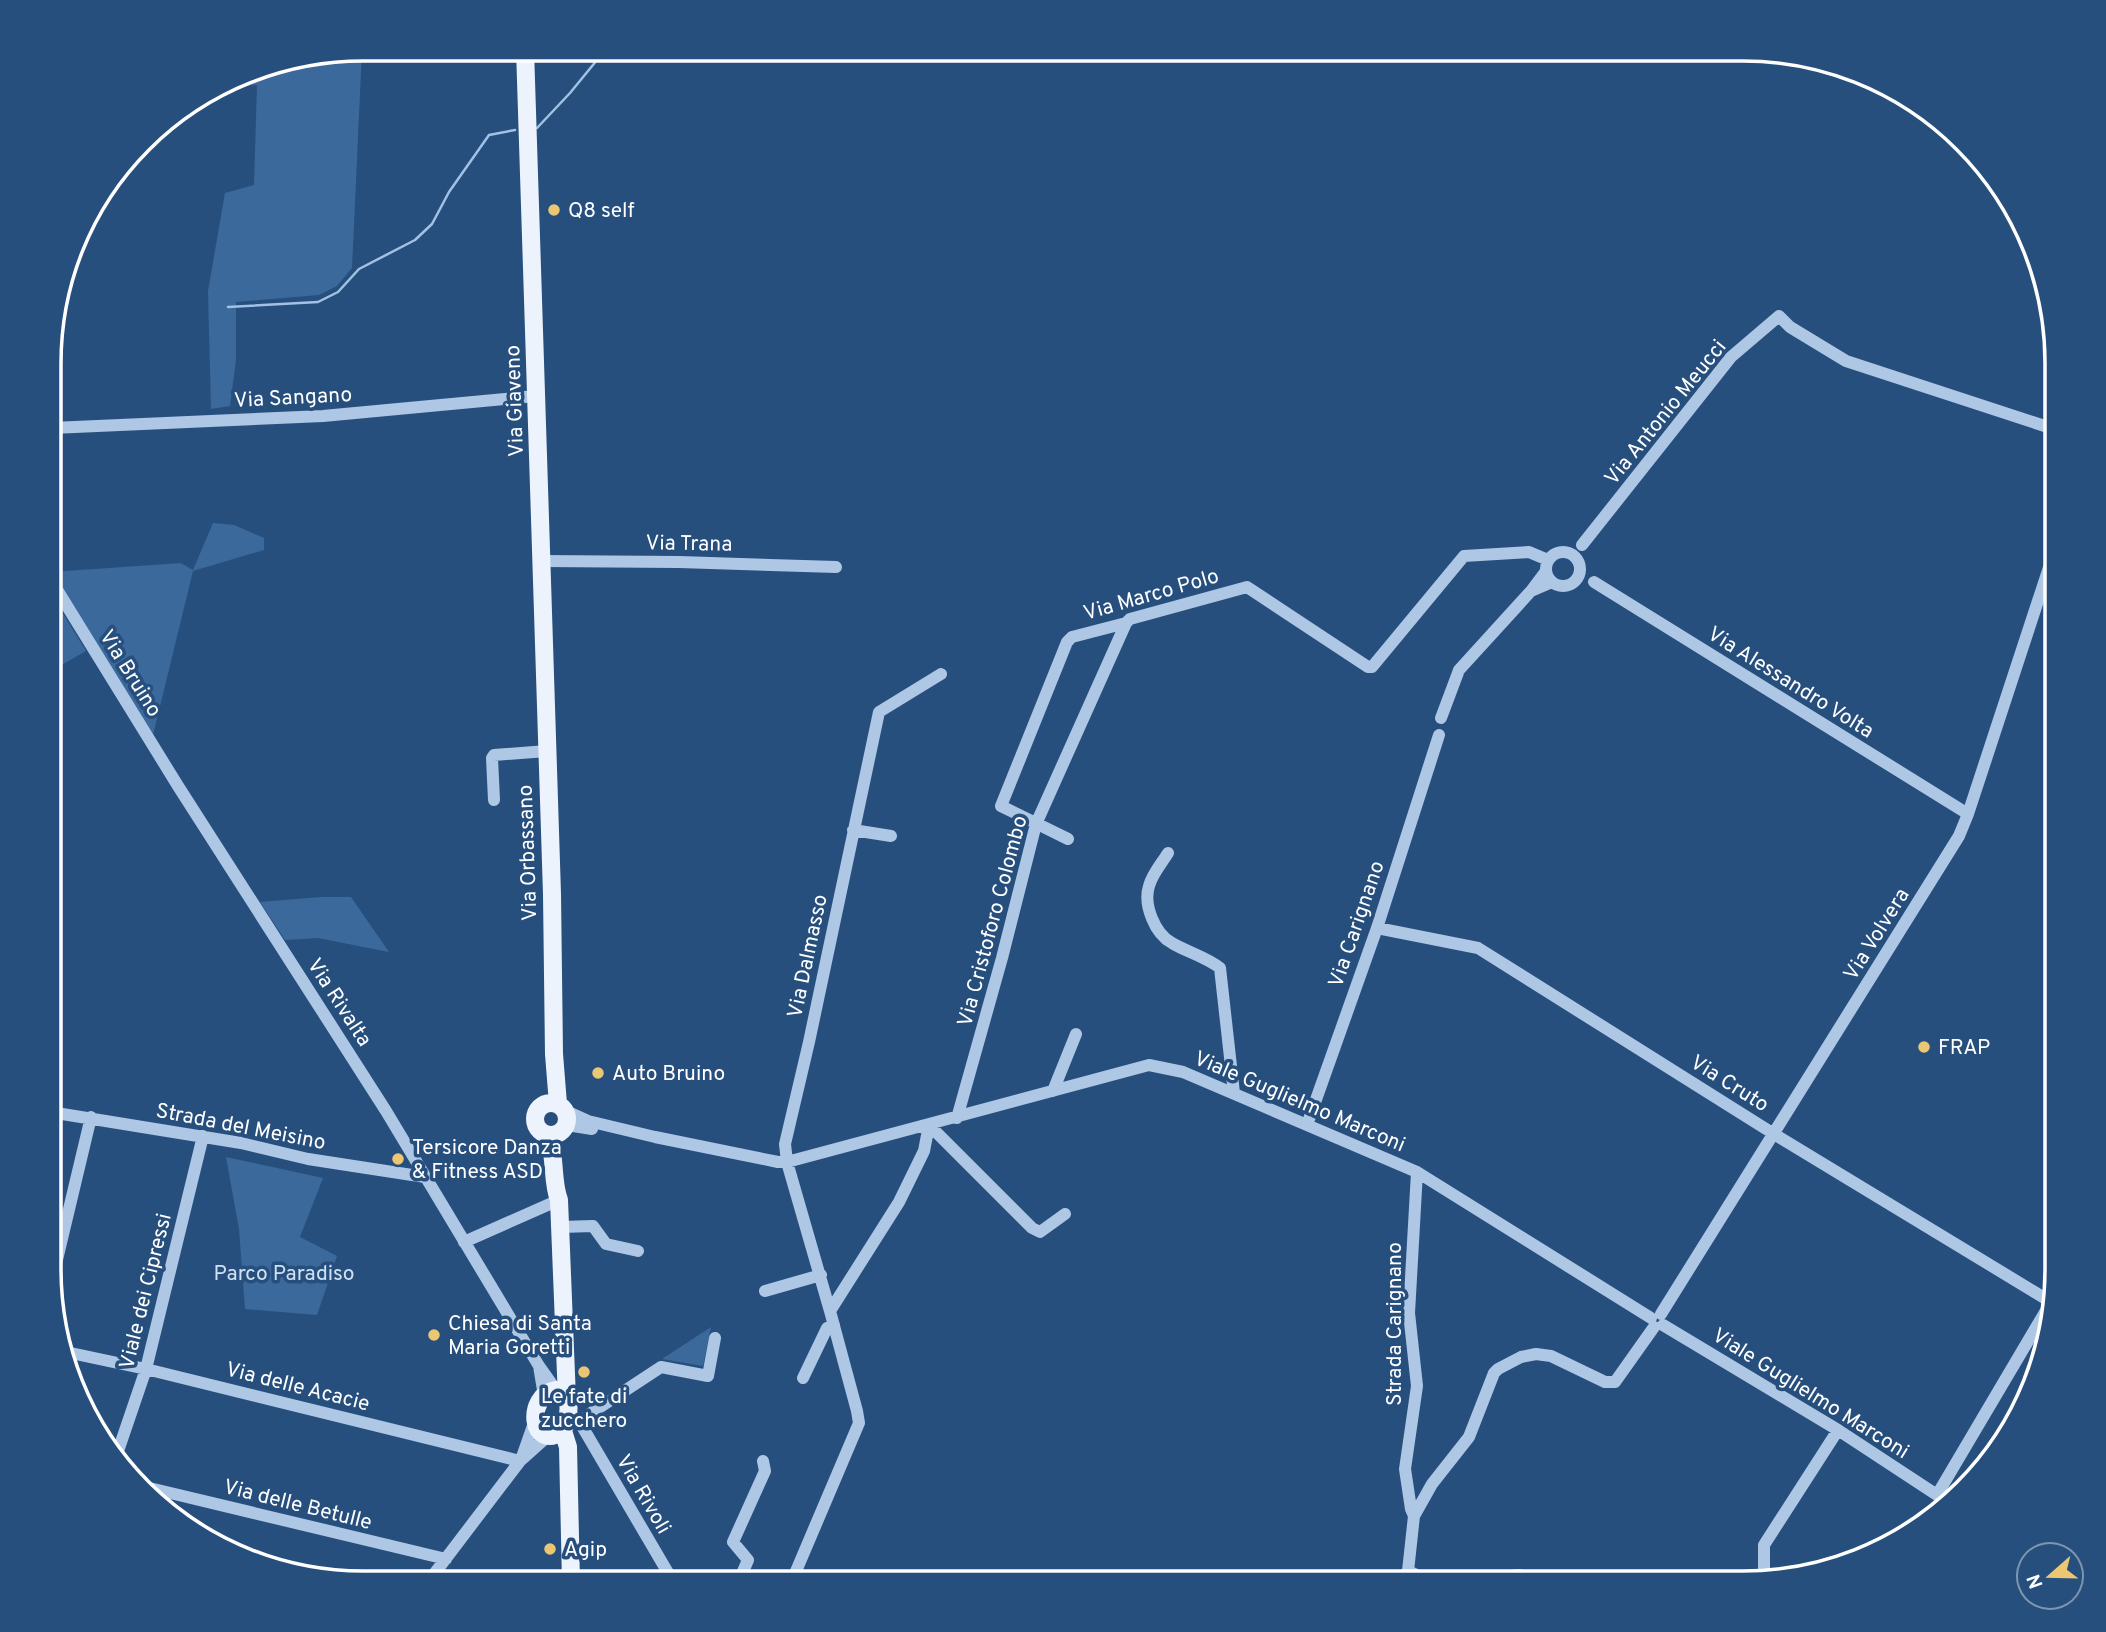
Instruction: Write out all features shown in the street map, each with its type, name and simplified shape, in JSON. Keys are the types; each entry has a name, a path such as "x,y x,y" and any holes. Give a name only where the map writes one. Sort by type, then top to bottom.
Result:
{"main road":[{"name":"Via Giaveno","path":"526,61 547,751"},
{"name":"Via Orbassano","path":"547,751 558,1118 552,1145 561,1227 564,1345 567,1364 555,1434"},
{"name":"Via Orbassano","path":"535,1420 538,1405 559,1399"},
{"path":"535,1420 539,1431 555,1434 567,1462 571,1571"}],"street":[{"name":"Via Antonio Meucci","path":"1575,561 1582,545 1731,357 1779,316 1790,327 1846,361 2045,426"},
{"name":"Via Sangano","path":"61,428 323,416 536,396"},
{"name":"Via Marco Polo","path":"1068,839 1001,806 1067,642 1072,637 1247,587 1372,667 1464,556 1529,552 1548,571"},
{"path":"1441,718 1459,670 1548,571 1555,553 1575,561 1579,574 1573,583"},
{"name":"Via Trana","path":"542,561 836,567"},
{"name":"Via Alessandro Volta","path":"1575,561 1594,582 1968,814"},
{"path":"1548,571 1562,586 1594,582"},
{"name":"Via Bruino","path":"61,596 178,786"},
{"name":"Via Volvera","path":"1408,1570 1414,1516 1432,1484 1469,1437 1494,1373 1498,1369 1521,1357 1536,1354 1551,1356 1605,1382 1615,1382 1621,1377 1959,835 2045,597"},
{"name":"Via Cristoforo Colombo","path":"957,1118 1003,958 1036,824 1126,623"},
{"name":"Via Dalmasso","path":"795,1571 859,1423 821,1275 787,1161 785,1144 812,1030 878,712 941,674"},
{"name":"Via Carignano","path":"1307,1125 1377,928 1439,735"},
{"name":"Via Orbassano","path":"494,800 494,755 547,751"},
{"name":"Via Rivalta","path":"178,786 379,1099 559,1399"},
{"path":"853,830 891,836"},
{"path":"1168,853 1149,885 1151,915 1159,932 1170,942 1220,968 1234,1093"},
{"name":"Via Cruto","path":"1377,928 1478,948 1774,1134 2043,1294"},
{"path":"1053,1091 1076,1034"},
{"name":"Viale Guglielmo Marconi","path":"558,1118 778,1162 957,1118 1149,1065 1183,1072 1417,1172 1838,1430 1941,1497"},
{"name":"Strada del Meisino","path":"61,1114 203,1136 369,1170 425,1177"},
{"path":"61,1243 91,1118"},
{"path":"929,1125 1032,1228 1040,1232 1065,1214"},
{"path":"830,1311 899,1202 924,1151 929,1125"},
{"name":"Viale dei Cipressi","path":"119,1447 146,1369 203,1136"},
{"name":"Strada Carignano","path":"1414,1516 1405,1469 1417,1386 1409,1313 1417,1172"},
{"path":"464,1242 559,1200"},
{"path":"561,1227 593,1226 606,1244 638,1251"},
{"path":"765,1291 821,1275"},
{"path":"1947,1491 2040,1324"},
{"path":"803,1378 827,1328 834,1325"},
{"path":"437,1571 520,1461 555,1434 582,1426 588,1415 661,1367 708,1376 715,1338"},
{"name":"Via delle Acacie","path":"74,1354 520,1461"},
{"name":"Via Rivoli","path":"559,1399 582,1426 667,1571"},
{"path":"520,1461 535,1420"},
{"path":"1763,1570 1764,1545 1838,1430"},
{"path":"743,1571 748,1560 733,1542 765,1471 763,1461"},
{"name":"Via delle Betulle","path":"158,1490 446,1559"}],"green space":[{"path":"361,61 352,268 337,286 319,295 236,302 236,360 230,406 211,409 208,291 225,193 254,185 257,85 244,86 304,67"},
{"path":"213,523 234,525 264,538 264,550 193,571 153,735 61,588 61,571 181,563 193,570"},
{"path":"61,610 86,651 61,665"},
{"path":"351,897 389,952 318,938 285,940 260,902"},
{"name":"Parco Paradiso","path":"226,1157 323,1178 300,1237 337,1256 317,1315 245,1309 239,1229"},
{"path":"711,1327 703,1366 662,1359"}],"waterway":[{"path":"537,128 596,61"},
{"path":"228,307 318,302 338,292 359,269 415,240 432,224 449,192 489,135 515,130"}],"place":[{"name":"Q8 self","path":"554,210"},
{"name":"FRAP","path":"1924,1047"},
{"name":"Auto Bruino","path":"598,1073"},
{"name":"Tersicore Danza & Fitness ASD","path":"398,1159"},
{"name":"Chiesa di Santa Maria Goretti","path":"434,1335"},
{"name":"Le fate di zucchero","path":"584,1372"},
{"name":"Agip","path":"550,1549"}]}
